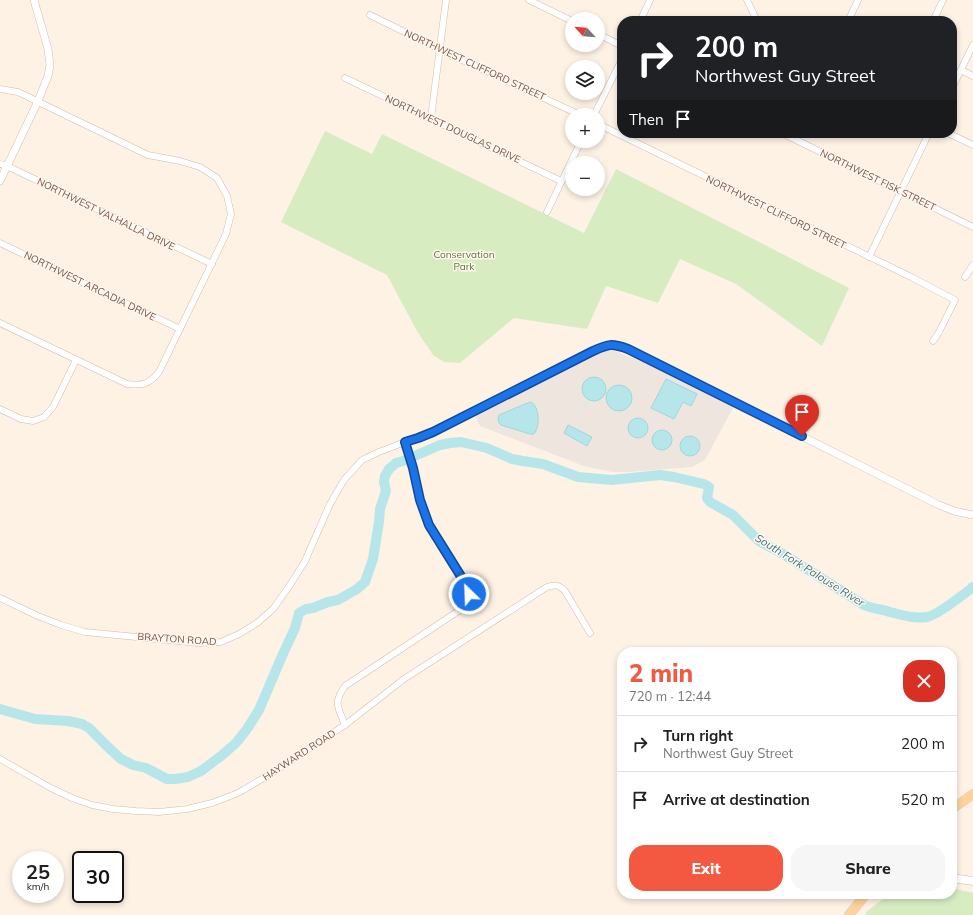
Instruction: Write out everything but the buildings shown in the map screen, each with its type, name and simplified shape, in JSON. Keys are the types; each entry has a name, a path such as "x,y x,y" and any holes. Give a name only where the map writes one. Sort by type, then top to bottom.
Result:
{"main road":[{"path":"957,805 973,794"},
{"path":"957,879 973,882"},
{"path":"849,915 862,899"}],"street":[{"path":"0,181 4,165 38,101 48,76 50,65 47,41 34,0"},
{"path":"431,118 446,0"},
{"path":"529,0 565,18"},
{"path":"642,16 650,0"},
{"path":"747,0 755,16"},
{"path":"850,16 858,0"},
{"path":"935,16 943,0"},
{"name":"NORTHWEST CLIFFORD STREET","path":"370,15 565,108"},
{"path":"605,38 617,44"},
{"path":"957,78 973,45"},
{"path":"597,108 617,68"},
{"path":"961,70 973,76"},
{"name":"NORTHWEST DOUGLAS DRIVE","path":"345,78 561,181"},
{"path":"0,89 18,92 148,155 200,166 217,178 227,196 231,214 226,234 212,264 159,372 150,382 138,386 127,384 0,324"},
{"name":"NORTHWEST CLIFFORD STREET","path":"605,127 617,133"},
{"name":"NORTHWEST CLIFFORD STREET","path":"627,138 955,300 933,341"},
{"name":"NORTHWEST FISK STREET","path":"792,138 973,227"},
{"path":"869,257 926,138"},
{"path":"957,138 973,146"},
{"path":"547,212 578,148"},
{"name":"NORTHWEST VALHALLA DRIVE","path":"4,165 212,264"},
{"name":"NORTHWEST ARCADIA DRIVE","path":"0,243 180,329"},
{"path":"965,277 973,265"},
{"path":"406,446 418,438 433,432 593,351 612,344 628,349 934,502 954,511 973,515"},
{"path":"0,409 21,419 32,421 44,417 53,407 76,360"},
{"name":"HAYWARD ROAD","path":"0,759 51,788 92,805 136,812 159,812 187,809 212,803 238,793 267,776 345,725 337,705 339,695 345,686 463,608 468,601 469,594 467,586 429,525 420,500 413,468 406,446"},
{"name":"BRAYTON ROAD","path":"0,598 61,626 85,632 198,643 221,642 240,634 257,623 273,609 305,561 330,504 344,480 362,460 379,452 406,446"},
{"path":"345,725 404,679 547,587 553,585 560,586 565,591 590,633"}],"shaded area":[{"path":"609,350 640,361 734,406 705,460 692,467 612,472 584,466 480,426 475,415 582,360 597,353"}],"green space":[{"name":"Conservation Park","path":"325,131 372,154 382,134 584,233 602,196 605,196 605,191 616,169 849,288 822,346 736,284 680,259 658,303 606,286 587,329 514,318 460,363 444,362 433,355 417,331 387,275 281,222"},
{"path":"957,889 973,893 973,915 866,915 866,912 883,899 957,899"}],"water":[{"path":"594,377 603,380 606,389 603,398 594,401 585,398 582,389 585,380"},
{"path":"666,379 697,394 691,406 683,402 674,419 651,408"},
{"path":"619,385 628,389 632,398 628,407 619,411 610,407 606,398 610,389"},
{"path":"531,402 536,408 538,417 537,427 534,434 501,425 499,423 499,415"},
{"path":"638,418 645,421 648,428 645,435 638,438 631,435 628,428 631,421"},
{"path":"568,425 592,437 587,446 564,433"},
{"path":"662,430 669,433 672,440 669,447 662,450 655,447 652,440 655,433"},
{"path":"690,436 697,439 700,446 697,453 690,456 683,453 680,446 683,439"}],"waterway":[{"name":"South Fork Palouse River","path":"0,709 35,719 68,721 82,724 89,728 121,759 133,765 146,768 167,779 188,777 201,771 236,743 259,710 295,628 299,613 306,609 338,600 357,589 365,582 373,559 380,509 386,491 384,482 385,476 389,469 396,463 440,445 450,443 461,442 487,448 512,459 543,464 578,477 612,480 660,475 704,484 709,487 707,498 710,502 733,515 759,541 783,554 864,605 871,607 908,616 927,617 944,608 973,587"}],"route":[{"path":"469,594 467,586 429,525 420,500 413,468 405,442 433,432 593,351 612,344 628,349 802,436"}]}
